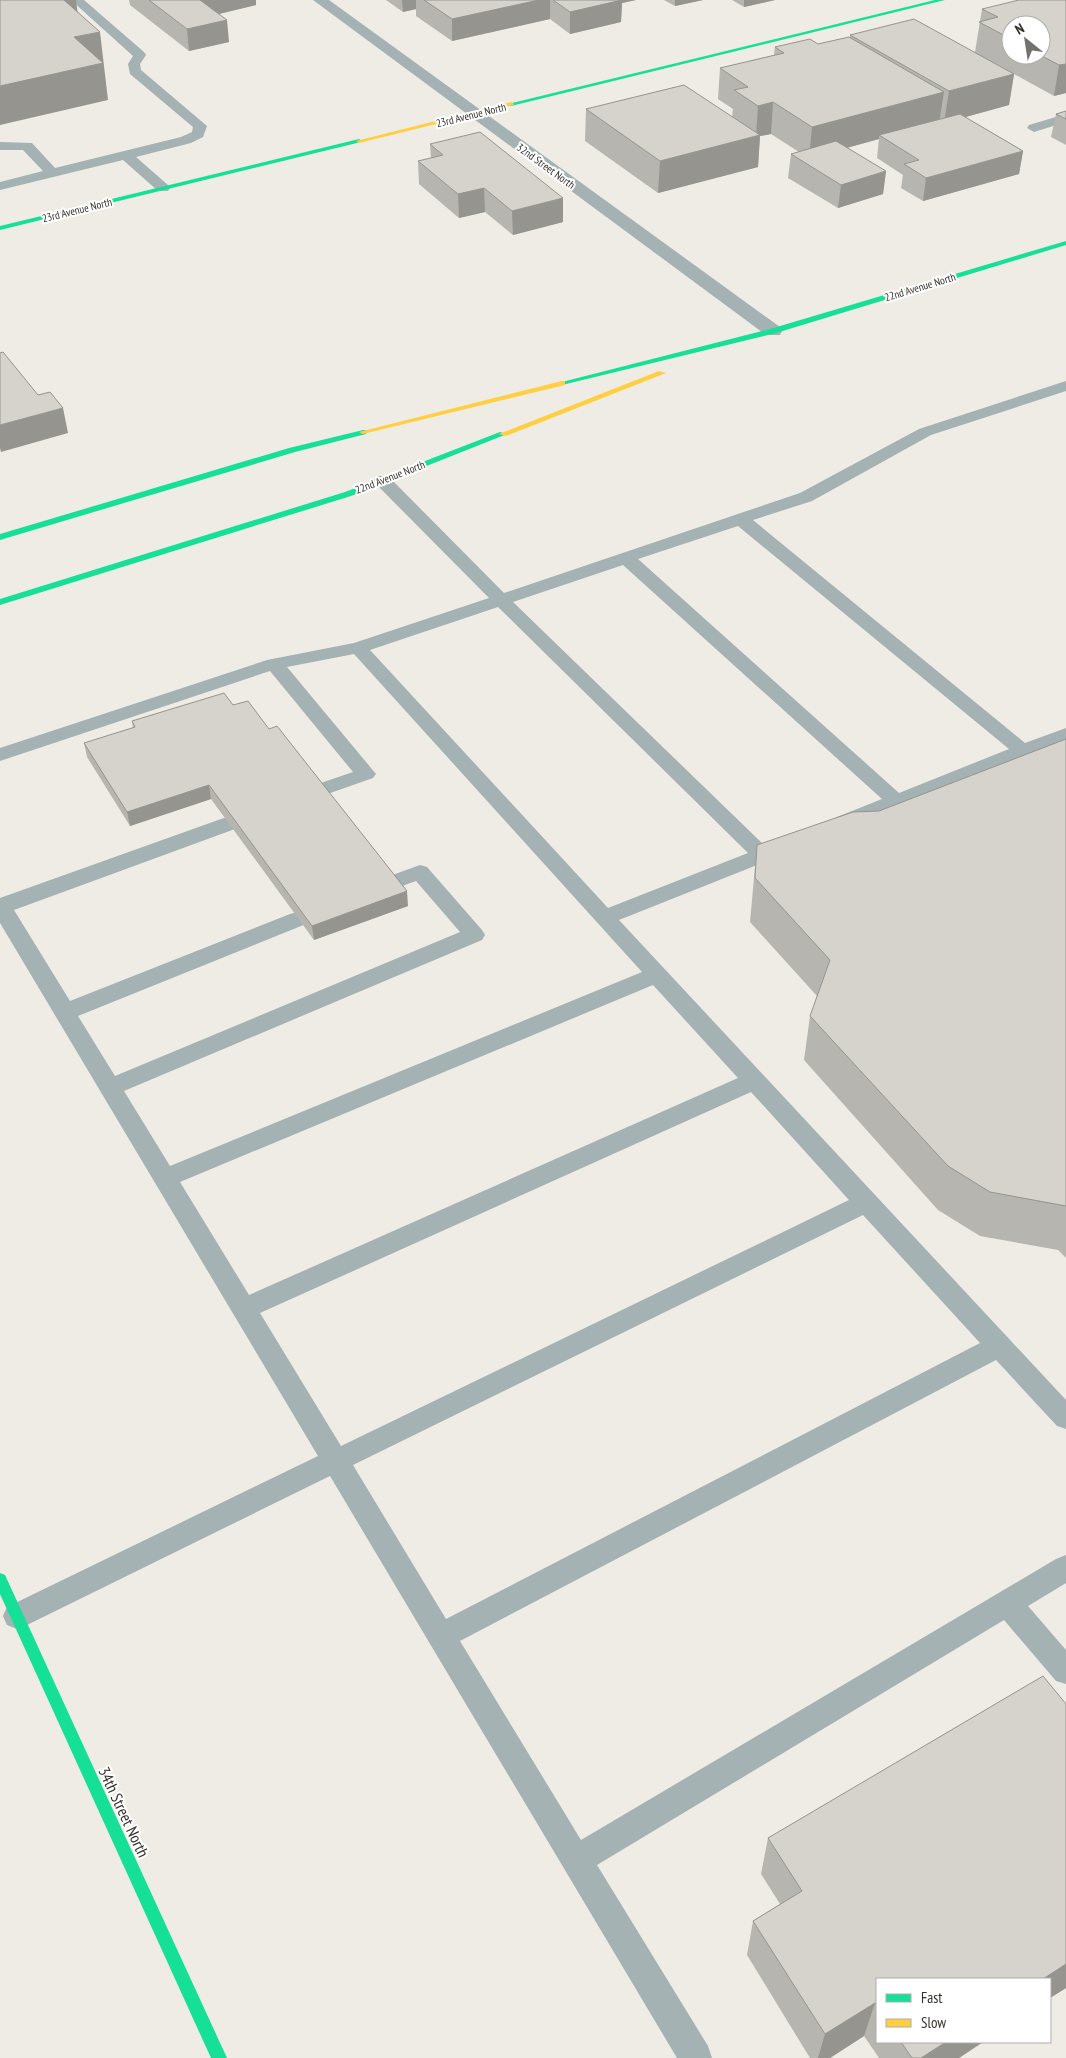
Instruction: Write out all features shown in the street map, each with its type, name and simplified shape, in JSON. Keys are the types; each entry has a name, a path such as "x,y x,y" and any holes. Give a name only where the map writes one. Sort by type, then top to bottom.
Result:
{"main road":[{"name":"23rd Avenue North","path":"0,228 942,0"},
{"name":"22nd Avenue North","path":"0,536 292,450 773,330 1066,243"},
{"name":"22nd Avenue North","path":"0,602 338,496 773,330"},
{"name":"34th Street North","path":"0,1579 13,1617 219,2058"}],"street":[{"name":"32nd Street North","path":"320,0 773,330"}],"lane":[{"path":"0,186 127,156 186,140 198,134 200,126 135,71 134,64 140,55 77,0"},
{"path":"1034,128 1066,118"},
{"path":"0,146 27,146 48,175"},
{"path":"127,156 163,188"},
{"path":"0,755 274,664 358,648 806,497 925,432 1062,390"},
{"path":"382,480 501,600 762,855"},
{"path":"741,519 1022,751"},
{"path":"626,558 896,802"},
{"path":"358,648 656,975 1066,1418"},
{"path":"274,664 366,774 319,791"},
{"path":"825,830 1066,734"},
{"path":"228,824 1,906 696,2058"},
{"path":"604,918 789,844"},
{"path":"110,1087 474,935 420,872 391,883"},
{"path":"65,1012 298,919"},
{"path":"164,1178 656,975"},
{"path":"244,1309 754,1081"},
{"path":"13,1617 866,1203"},
{"path":"441,1636 998,1346"},
{"path":"576,1860 1066,1568"},
{"path":"1008,1603 1066,1671"}],"building":[{"path":"0,0 64,0 100,32 74,37 103,63 0,86"},
{"path":"149,0 200,0 227,20 187,29"},
{"path":"424,0 539,0 452,19"},
{"path":"553,0 622,0 570,12"},
{"path":"1019,0 1066,0 1066,64 1059,65 1051,61 1051,15 1001,15 1001,34 979,22 998,17 982,9"},
{"path":"914,19 1014,74 949,91 850,35"},
{"path":"849,37 944,92 812,127 773,102 758,106 734,90 748,87 720,68 784,53 775,47 810,39 818,44"},
{"path":"684,85 760,135 660,161 586,109"},
{"path":"1066,111 1066,119 1056,114"},
{"path":"960,114 1023,151 926,178 904,164 919,160 879,135"},
{"path":"480,132 563,198 512,211 484,188 458,194 418,161 443,155 430,144"},
{"path":"836,141 886,171 841,185 791,154"},
{"path":"3,352 38,395 50,392 63,408 0,425 0,353"},
{"path":"224,693 233,705 248,701 269,729 277,726 407,891 312,926 209,785 127,812 84,743 135,727 132,721"},
{"path":"1066,739 1066,1206 990,1192 948,1166 810,1016 830,960 755,878 757,845 853,812 879,811"},
{"path":"1043,1676 1066,1704 1066,1964 1045,1978 876,1978 876,2004 875,2003 825,2034 753,1921 802,1891 768,1838"},
{"path":"902,2043 944,2043 921,2058 912,2058"}],"traffic: fast":[{"path":"511,104 942,0"},
{"path":"0,228 359,141"},
{"path":"562,383 773,331 1066,243"},
{"path":"0,537 292,450 363,432"},
{"path":"0,602 348,494 503,434"},
{"path":"0,1579 219,2058"}],"traffic: slow":[{"path":"359,141 511,104"},
{"path":"503,434 662,373"},
{"path":"363,432 562,383"}]}
